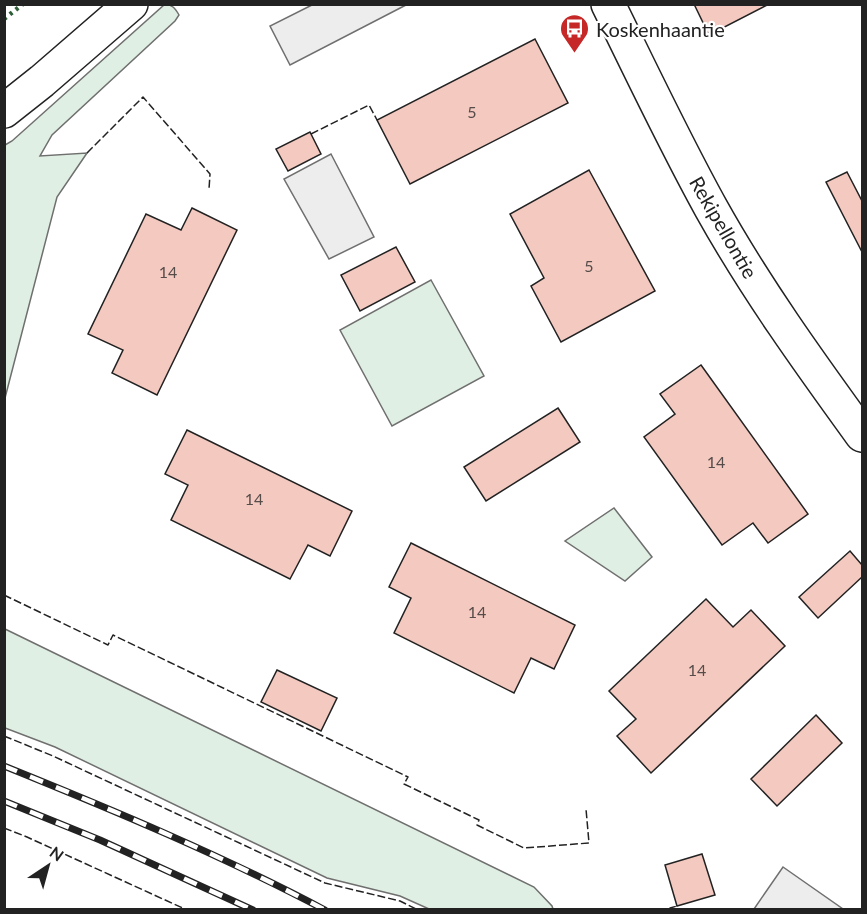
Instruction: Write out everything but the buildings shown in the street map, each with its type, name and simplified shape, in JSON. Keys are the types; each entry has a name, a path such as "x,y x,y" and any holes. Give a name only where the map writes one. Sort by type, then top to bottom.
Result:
{"street":[{"path":"4,111 131,4"},
{"name":"Rekipellontie","path":"608,4 712,209 752,276 862,435"}],"green space":[{"path":"164,5 176,10 179,15 175,21 52,135 40,156 87,153 57,197 5,398 5,145"},
{"path":"431,280 484,376 392,426 340,330"},
{"path":"614,508 652,557 625,581 565,541"},
{"path":"5,629 534,887 553,909 429,909 400,896 327,878 55,747 5,728"}],"shaded area":[{"path":"312,5 406,5 290,65 270,26"},
{"path":"331,154 374,237 329,259 284,179"},
{"path":"783,867 843,909 754,909"}],"railway":[{"path":"4,766 166,834 246,870 325,910"},
{"path":"4,801 100,840 253,910"}],"hedge":[{"path":"4,19 23,4"}],"fence":[{"path":"87,153 143,97 210,174 209,189"},
{"path":"311,134 369,105 377,120"},
{"path":"4,595 108,645 113,635 408,777 404,784 479,820 477,825 524,848 589,843 586,809"},
{"path":"4,736 53,756 325,883 400,901 418,910"},
{"path":"4,828 187,910"},
{"path":"670,910 677,906"}],"place":[{"name":"Koskenhaantie","path":"575,54"}]}
